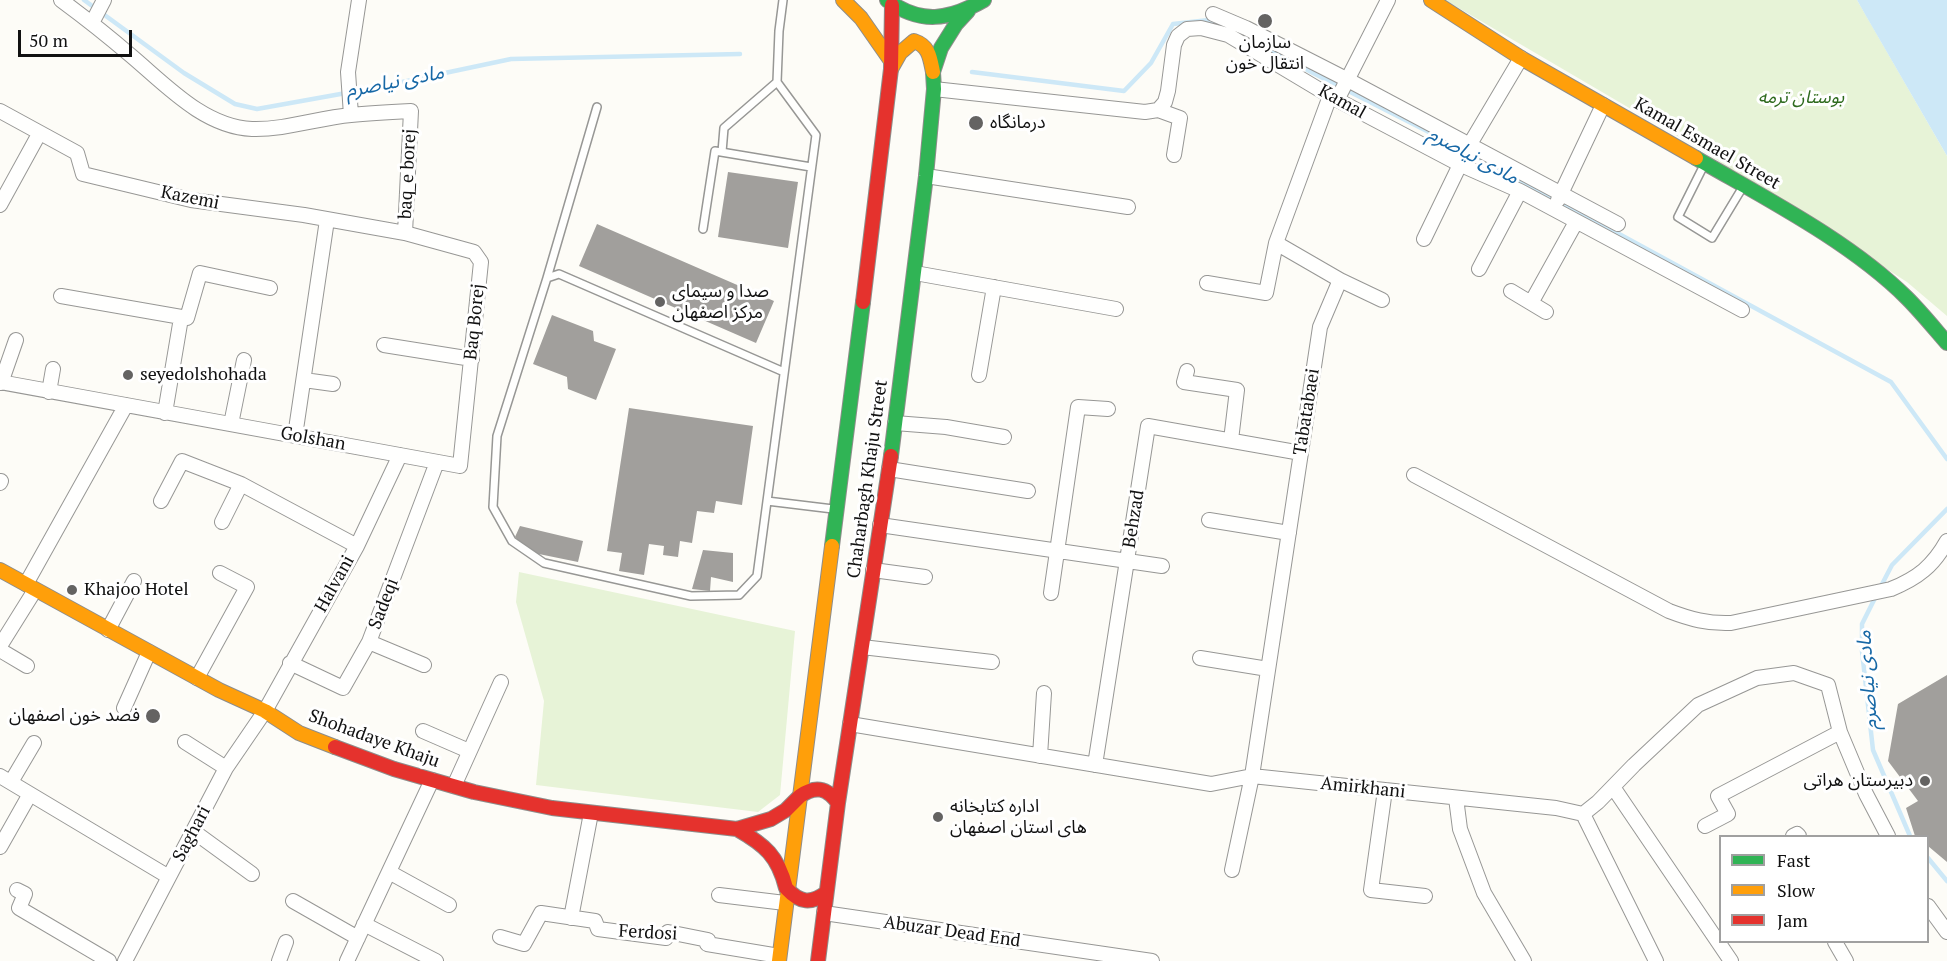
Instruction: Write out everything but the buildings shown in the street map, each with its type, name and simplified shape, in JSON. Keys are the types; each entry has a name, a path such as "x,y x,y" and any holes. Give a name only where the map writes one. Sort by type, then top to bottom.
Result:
{"main road":[{"path":"843,0 861,18 891,65 906,45 914,42 923,44 930,55 933,72"},
{"path":"878,0 890,2 906,12 921,17 953,16 968,11 984,0"},
{"name":"Kamal Esmael Street","path":"1431,0 1521,58 1744,186 1830,239 1871,267 1907,298 1947,343"},
{"name":"Chaharbagh Khaju Street","path":"779,958 891,65 890,2"},
{"name":"Chaharbagh Khaju Street","path":"818,961 838,803 889,469 915,273 934,89 933,72 941,48 949,34 968,11"},
{"name":"Shohadaye Khaju","path":"0,570 197,678 265,711 299,733 394,769 454,786 552,808 737,829"},
{"path":"737,829 763,824 778,817 809,789 820,788 832,793 838,803"},
{"path":"737,829 758,840 773,854 782,868 786,896 804,902 815,902 826,893"}],"street":[{"path":"61,0 199,111 233,126 251,129 351,115 348,72 359,0"},
{"path":"92,23 104,0"},
{"path":"1207,283 1266,293 1276,243 1334,98 1348,80 1388,0"},
{"path":"1213,14 1246,28 1348,80 1562,192 1618,224"},
{"name":"Kamal","path":"1158,110 1165,102 1168,91 1174,45 1178,36 1187,29 1200,28 1228,35 1334,98 1459,164 1520,191 1742,310"},
{"path":"1424,239 1459,164 1521,58"},
{"path":"934,89 1145,112 1158,110 1180,118 1174,155"},
{"path":"1553,209 1603,105"},
{"name":"Kazemi","path":"0,111 77,153 83,174 191,200 405,233"},
{"name":"baq_e borej","path":"351,115 411,111 405,233"},
{"path":"0,205 39,134"},
{"path":"926,176 1128,207"},
{"path":"1479,269 1520,191"},
{"path":"295,436 327,220"},
{"path":"1531,303 1576,222"},
{"name":"Baq Borej","path":"405,233 474,252 481,262 460,466"},
{"path":"1276,243 1340,280 1382,300"},
{"path":"61,296 187,318 201,273 270,288"},
{"path":"915,273 1116,309"},
{"name":"Tabatabaei","path":"1232,870 1252,776 1320,327 1340,280"},
{"path":"979,375 994,287"},
{"path":"1511,291 1546,312"},
{"path":"165,412 181,318"},
{"path":"1,383 16,340"},
{"path":"384,345 472,360"},
{"path":"231,424 244,360"},
{"path":"49,392 53,369"},
{"path":"1187,370 1184,382 1237,390 1231,440"},
{"path":"304,380 333,384"},
{"name":"Golshan","path":"1,383 460,466"},
{"path":"27,666 1,643 126,405"},
{"path":"1051,593 1078,407 1108,409"},
{"path":"895,423 946,427 1004,437"},
{"name":"Behzad","path":"1095,765 1148,426 1301,453"},
{"name":"Halvani","path":"265,711 357,546 400,455"},
{"path":"161,501 182,461 241,484 357,546"},
{"name":"Sadeqi","path":"290,663 343,688 369,642 437,462"},
{"path":"889,469 1028,491"},
{"path":"1414,476 1669,611 1692,620 1713,624 1731,623 1906,583 1936,561 1947,541"},
{"path":"222,522 241,484"},
{"path":"1209,520 1289,533"},
{"path":"880,525 1162,566"},
{"path":"873,570 925,577"},
{"path":"197,678 247,587 220,573"},
{"path":"108,630 134,581"},
{"path":"369,642 424,665"},
{"path":"862,646 992,662"},
{"path":"124,708 149,652"},
{"path":"1200,658 1268,669"},
{"path":"1656,961 1582,814 1698,705 1757,678 1794,673 1828,685 1840,732 1866,794 1887,835"},
{"path":"454,786 501,682"},
{"path":"1040,756 1044,693"},
{"name":"Saghari","path":"125,961 226,768 265,711"},
{"name":"Amirkhani","path":"850,724 1211,784 1252,776 1556,808 1582,814"},
{"path":"423,731 469,751"},
{"path":"1705,826 1728,814 1718,796 1840,732"},
{"path":"185,742 226,768"},
{"path":"34,743 5,779 169,877"},
{"path":"347,961 432,780"},
{"path":"1613,787 1731,961"},
{"path":"1385,790 1371,890 1425,896"},
{"path":"0,847 30,794"},
{"path":"1456,798 1460,829 1484,893 1524,961"},
{"path":"571,918 591,813"},
{"path":"193,831 252,874"},
{"path":"389,872 449,905"},
{"path":"17,890 25,894 20,908 109,961"},
{"path":"719,895 786,896"},
{"path":"293,901 358,938"},
{"path":"1929,907 1947,932"},
{"name":"Ferdosi","path":"500,937 524,944 541,913 595,921 598,929 666,938 668,932 708,940 707,944 779,958"},
{"name":"Abuzar Dead End","path":"824,913 1125,959 1152,961"},
{"path":"364,924 436,961"},
{"path":"279,961 286,942"},
{"path":"1836,943 1846,961"}],"lane":[{"path":"597,107 547,278 497,436 493,507 512,541 544,563 691,597 739,595 757,576 816,135 777,82 783,0"},
{"path":"722,152 724,128 777,82"},
{"path":"703,229 716,151 811,166"},
{"path":"1704,164 1678,217 1712,238 1744,186"},
{"path":"547,278 558,274 784,372"},
{"path":"767,501 836,509"}],"green space":[{"name":"بوستان ترمه","path":"1445,0 1857,0 1947,156 1947,316 1907,282 1701,150"},
{"path":"519,572 795,631 780,795 758,812 536,785 544,701 516,602"}],"water":[{"path":"1857,0 1947,0 1947,156 1866,16"}],"waterway":[{"name":"مادی نیاصرم","path":"84,0 184,73 235,104 257,109 374,88 511,59 740,54"},
{"name":"مادی نیاصرم","path":"972,72 1124,91 1151,63 1173,24 1209,20 1253,40 1474,155 1891,382 1947,459"},
{"name":"مادی نیاصرم","path":"1880,588 1892,565 1947,509"},
{"name":"مادی نیاصرم","path":"1876,596 1862,624 1862,651 1873,750 1910,835"},
{"name":"مادی نیاصرم","path":"1929,859 1947,881"}],"traffic: fast":[{"path":"887,0 912,13 935,17 959,12 984,0"},
{"path":"891,456 926,176 934,89 933,72 941,48 956,24 968,11"},
{"path":"1696,158 1806,222 1860,258 1907,298 1947,343"},
{"path":"832,546 863,302"}],"traffic: slow":[{"path":"843,0 861,18 891,61"},
{"path":"1431,0 1521,58 1696,158"},
{"path":"891,69 900,53 914,41 926,49 933,72"},
{"path":"779,961 832,546"},
{"path":"0,570 219,690 265,711 299,733 335,747"}],"traffic: jam":[{"path":"863,302 891,69 892,5"},
{"path":"818,961 838,803 891,456"},
{"path":"335,747 394,769 474,792 552,808 737,829 771,819 786,810 800,796"},
{"path":"800,796 816,789 830,794 838,803"},
{"path":"737,829 769,852 779,868 786,888"},
{"path":"787,889 796,897 806,900 815,899 826,893"}],"place":[{"name":"سازمان انتقال خون","path":"1265,21"},
{"name":"درمانگاه","path":"976,123"},
{"name":"صدا و سیمای مرکز اصفهان","path":"660,302"},
{"name":"seyedolshohada","path":"128,375"},
{"name":"Khajoo Hotel","path":"72,590"},
{"name":"فصد خون اصفهان","path":"153,716"},
{"name":"دبیرستان هراتی","path":"1925,781"},
{"name":"اداره کتابخانه های استان اصفهان","path":"938,817"}]}
